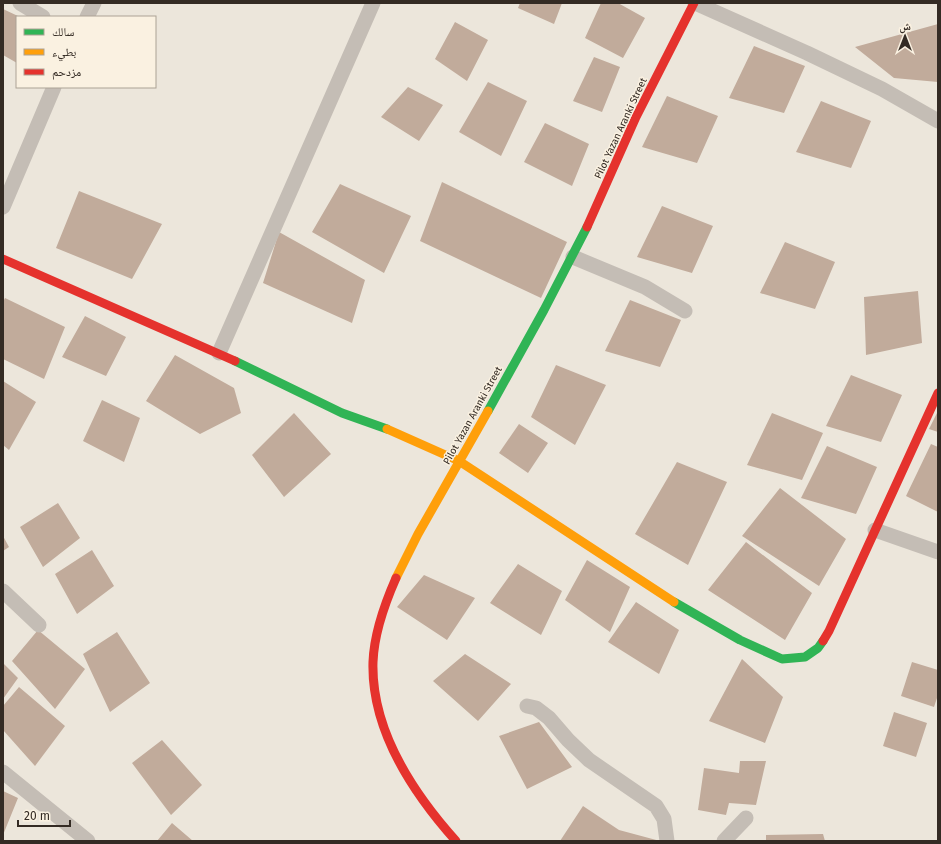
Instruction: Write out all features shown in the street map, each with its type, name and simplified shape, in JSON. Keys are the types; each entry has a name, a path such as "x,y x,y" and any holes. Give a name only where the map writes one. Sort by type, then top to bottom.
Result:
{"street":[{"path":"20,3 41,16"},
{"path":"88,16 94,3"},
{"path":"219,353 373,3"},
{"path":"694,3 807,52 882,89 938,121"},
{"name":"Pilot Yazan Aranki Street","path":"456,841 422,798 398,760 381,718 376,698 373,661 384,608 389,594 420,531 573,257 630,131 694,3"},
{"path":"3,207 54,88"},
{"path":"573,257 645,287 685,311"},
{"path":"3,259 219,353 342,413 397,433 460,461 571,536 688,611 740,640 782,659 805,657 818,648 829,631 938,393"},
{"path":"875,530 938,552"},
{"path":"3,591 39,625"},
{"path":"528,706 536,708 549,718 568,740 589,760 656,806 664,819 667,841"},
{"path":"3,772 88,841"},
{"path":"724,841 746,818"}],"building":[{"path":"520,3 562,3 554,24 518,8"},
{"path":"601,3 618,3 645,18 623,58 585,38"},
{"path":"3,9 18,16 16,16 16,62 3,55"},
{"path":"455,22 488,40 467,81 435,59"},
{"path":"938,24 938,82 894,78 855,47"},
{"path":"754,46 805,66 784,113 729,98"},
{"path":"594,57 620,67 602,112 573,101"},
{"path":"488,82 527,101 501,156 459,132"},
{"path":"408,87 443,105 419,141 381,117"},
{"path":"667,96 718,116 697,163 642,147"},
{"path":"821,101 871,121 851,168 796,152"},
{"path":"545,123 589,144 572,186 524,162"},
{"path":"442,182 567,242 541,298 420,241"},
{"path":"340,184 411,216 384,273 312,232"},
{"path":"79,191 162,224 132,279 56,248"},
{"path":"662,206 713,226 692,273 637,257"},
{"path":"279,232 365,280 352,323 263,283"},
{"path":"785,242 835,262 815,309 760,293"},
{"path":"918,291 922,343 866,355 864,297"},
{"path":"5,298 65,327 44,379 3,359 3,302"},
{"path":"630,300 681,320 660,367 605,351"},
{"path":"85,316 126,337 106,376 62,357"},
{"path":"175,355 234,388 241,413 200,434 146,401"},
{"path":"556,365 606,385 575,445 531,417"},
{"path":"851,375 902,395 881,442 826,426"},
{"path":"3,381 36,402 9,450 3,445"},
{"path":"102,400 140,418 124,462 83,441"},
{"path":"938,411 938,432 929,429"},
{"path":"294,413 331,454 284,497 252,455"},
{"path":"772,413 823,433 802,480 747,465"},
{"path":"519,424 548,443 528,473 499,453"},
{"path":"931,444 938,447 938,512 906,496"},
{"path":"827,446 877,467 856,514 801,498"},
{"path":"677,462 727,482 688,565 635,534"},
{"path":"780,488 846,539 819,586 742,536"},
{"path":"58,503 80,538 43,567 20,527"},
{"path":"3,536 9,547 3,551"},
{"path":"746,542 812,593 785,640 708,590"},
{"path":"92,550 114,586 77,614 55,574"},
{"path":"587,560 630,587 610,632 565,600"},
{"path":"518,564 562,591 541,635 490,603"},
{"path":"424,575 475,598 447,640 397,607"},
{"path":"636,602 679,630 659,674 608,642"},
{"path":"38,630 85,669 55,709 12,661"},
{"path":"117,632 150,683 110,712 83,654"},
{"path":"465,654 511,684 478,721 433,681"},
{"path":"742,659 783,697 765,743 709,721"},
{"path":"912,662 938,670 938,695 934,707 901,696"},
{"path":"3,663 18,678 3,699"},
{"path":"19,687 65,726 35,766 3,730 3,706"},
{"path":"894,712 927,723 916,757 883,746"},
{"path":"539,722 572,767 527,789 499,736"},
{"path":"162,740 202,785 171,815 132,763"},
{"path":"740,761 766,761 756,805 729,803 726,815 698,810 704,768 739,773"},
{"path":"3,791 18,798 3,835"},
{"path":"583,806 619,830 660,841 560,841"},
{"path":"172,823 193,841 157,841"},
{"path":"823,834 825,841 766,841 766,835"}],"traffic: fast":[{"path":"488,411 544,310 587,227"},
{"path":"235,361 342,413 387,429"},
{"path":"674,602 740,640 782,659 805,657 818,648 823,641"}],"traffic: slow":[{"path":"396,578 418,534 488,411"},
{"path":"387,429 459,461 674,602"}],"traffic: jam":[{"path":"587,227 636,117 694,3"},
{"path":"3,259 235,361"},
{"path":"823,641 829,631 938,393"},
{"path":"396,578 388,598 375,641 373,662 374,687 379,712 387,736 410,781 456,841"}]}
